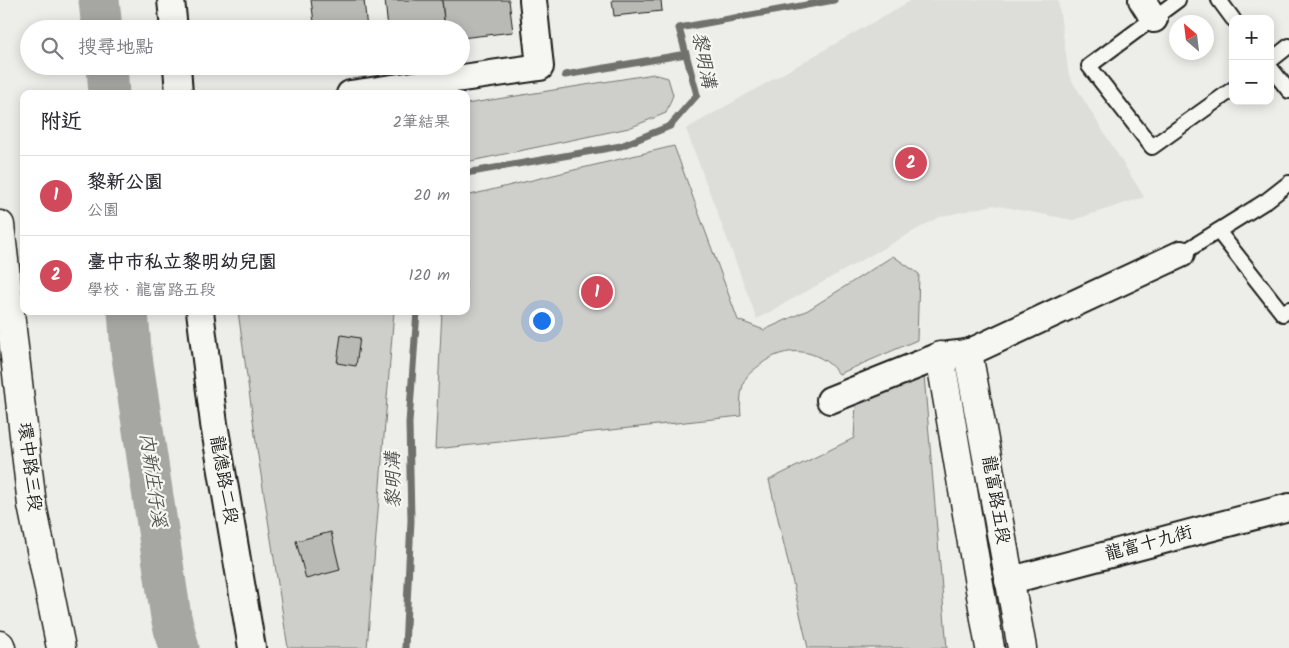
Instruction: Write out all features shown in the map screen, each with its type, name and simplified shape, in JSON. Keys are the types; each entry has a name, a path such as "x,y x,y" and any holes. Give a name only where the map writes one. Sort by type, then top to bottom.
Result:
{"street":[{"path":"171,0 173,20"},
{"path":"379,90 540,68 533,0"},
{"path":"178,75 179,90"},
{"name":"環中路三段","path":"0,225 32,505 62,648"},
{"path":"830,400 940,356 968,353 1181,254"},
{"name":"龍德路二段","path":"200,315 214,424 252,648"},
{"name":"龍富路五段","path":"968,353 1008,581 1022,648"},
{"name":"龍富路五段","path":"940,356 990,648"},
{"name":"龍富十九街","path":"1008,581 1289,508"}],"lane":[{"path":"1178,0 1148,10 1089,66 1152,147 1229,92"},
{"path":"1219,0 1230,15"},
{"path":"1271,60 1289,46"},
{"path":"1274,73 1289,90"},
{"path":"1181,254 1266,202 1289,183"},
{"path":"1218,231 1283,314 1289,309"}],"shaded area":[{"path":"912,0 1058,0 1069,76 1144,197 1073,220 993,205 939,217 757,319 686,129"},
{"path":"654,74 668,78 673,95 666,113 629,128 470,161 470,103"},
{"path":"674,146 738,320 764,330 808,310 893,256 919,274 917,340 839,374 831,365 812,354 791,352 770,358 753,370 745,379 740,403 741,416 435,449 442,315 470,315 470,195"},
{"path":"239,315 394,315 367,648 288,648"},
{"path":"924,375 947,648 808,648 769,480 854,438 856,402"}],"building":[{"path":"311,0 364,0 366,20 314,20"},
{"path":"385,0 442,0 444,20 387,20"},
{"path":"442,0 509,0 513,32 470,37 470,20 444,20"},
{"path":"612,0 661,0 662,11 614,16"},
{"path":"341,335 360,338 356,366 337,363"},
{"path":"331,532 340,570 306,579 296,541"}],"waterway":[{"name":"內新庄仔溪","path":"99,0 101,20"},
{"name":"黎明溝","path":"470,172 621,146 670,126 697,95 679,28 834,0"},
{"path":"565,75 686,54"},
{"name":"內新庄仔溪","path":"108,75 109,90"},
{"name":"內新庄仔溪","path":"128,315 131,350 171,617 179,648"},
{"name":"黎明溝","path":"405,648 411,520 409,423 417,315"}],"place":[{"name":"臺中市私立黎明幼兒園","path":"911,163"},
{"name":"黎新公園","path":"597,292"}]}
